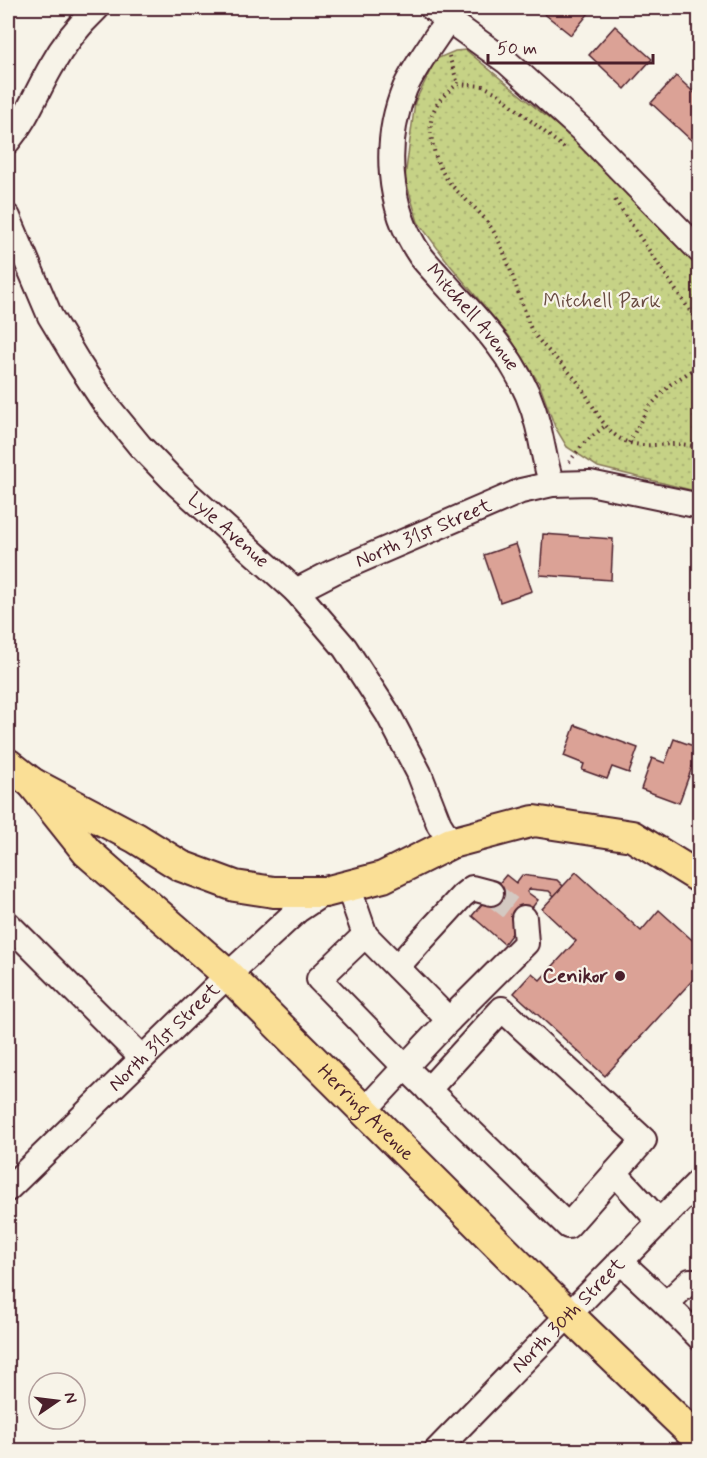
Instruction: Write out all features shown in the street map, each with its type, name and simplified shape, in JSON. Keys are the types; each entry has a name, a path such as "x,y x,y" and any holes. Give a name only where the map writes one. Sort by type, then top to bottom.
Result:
{"main road":[{"name":"Herring Avenue","path":"8,764 32,783 205,877 235,886 274,892 336,889"},
{"name":"Herring Avenue","path":"32,783 87,852 228,975 568,1314 699,1441"},
{"path":"336,889 383,877 451,843 534,821 632,836 699,878"}],"street":[{"path":"8,141 27,115 68,40 97,8"},
{"name":"Mitchell Avenue","path":"552,483 546,468 538,424 520,381 487,330 420,255 408,234 394,194 391,164 396,116 406,87 440,13 507,62 582,130 699,251"},
{"name":"Lyle Avenue","path":"8,217 50,316 104,402 140,446 177,484 296,591 345,648 388,714 419,773 439,824 451,843"},
{"path":"552,483 590,483 699,506"},
{"name":"North 31st Street","path":"296,591 333,572 521,491 552,483"},
{"path":"397,967 472,888 491,893"},
{"path":"336,889 365,935 449,1020"},
{"name":"North 31st Street","path":"8,1189 298,910 336,889"},
{"path":"364,1111 449,1020 526,943 524,918"},
{"path":"8,924 142,1058"},
{"path":"365,935 319,978 428,1090 568,1226 644,1140 502,1009 428,1090"},
{"path":"615,1173 659,1221"},
{"name":"North 30th Street","path":"437,1450 699,1180"},
{"path":"621,1261 699,1338"},
{"path":"666,1304 690,1281 699,1281"}],"path":[{"path":"567,150 497,93 483,86 458,84 442,95 435,105 431,126 434,150 443,176 495,233 533,332 577,382 605,426 616,436 629,443 646,446 679,444 699,447"},
{"path":"613,196 699,326"},
{"path":"629,443 646,409 671,384 699,365"},
{"path":"552,483 585,442 605,426"}],"green space":[{"name":"Mitchell Park","path":"466,50 583,147 670,230 699,271 699,492 598,467 567,447 555,427 539,383 509,336 450,265 418,222 405,178 415,102 436,59 455,51"}],"building":[{"path":"537,8 593,8 571,35"},
{"path":"615,26 652,59 625,89 589,55"},
{"path":"676,76 700,98 700,132 692,141 651,103"},
{"path":"543,534 613,539 611,580 540,575"},
{"path":"516,544 532,591 500,602 484,555"},
{"path":"575,725 638,748 629,773 612,767 607,779 582,770 584,764 564,756"},
{"path":"674,739 699,748 679,803 641,789 652,758 665,763"},
{"name":"Cenikor","path":"576,872 641,931 659,910 700,947 700,972 605,1076 514,993 532,973 540,980 576,941 542,909"},
{"path":"506,875 516,883 522,875 557,880 563,886 554,896 549,891 530,889 527,892 538,900 504,944 472,916"}],"tunnel":[{"path":"491,893 524,918"}],"place":[{"name":"Cenikor","path":"620,976"}]}
